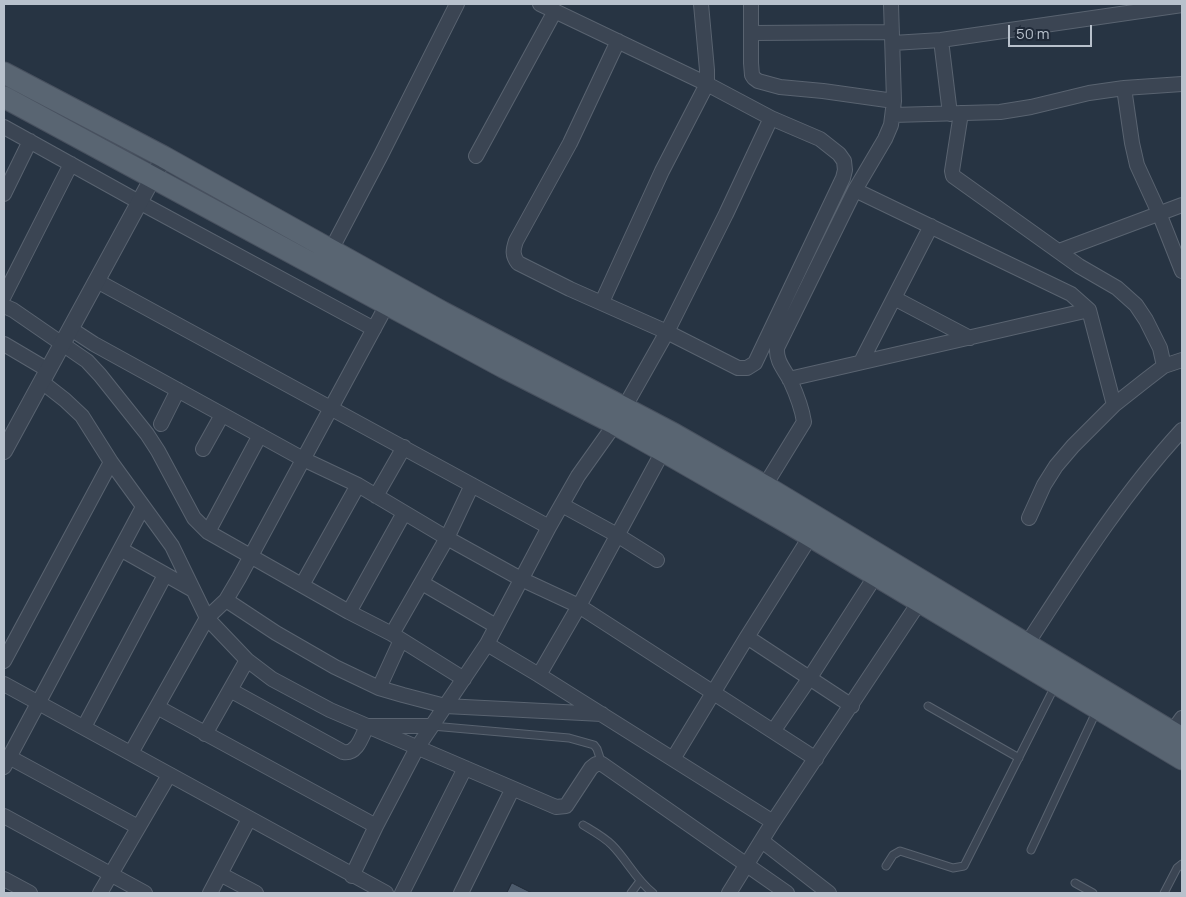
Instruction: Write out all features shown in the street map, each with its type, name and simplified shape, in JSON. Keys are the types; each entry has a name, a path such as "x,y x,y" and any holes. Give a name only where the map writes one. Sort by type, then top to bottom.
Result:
{"main road":[{"path":"4,74 164,158 331,250 393,295"},
{"path":"4,97 153,178 393,295 534,361 620,415 760,494 925,594 1056,684 1179,729"},
{"path":"620,415 664,451 760,494 810,537 876,575 925,594 1027,644 1182,760"}],"street":[{"path":"331,250 457,4"},
{"path":"540,4 618,41 706,84 771,118 820,139 844,160 845,170 843,178 755,363 747,368 738,368 667,332 570,289 518,263 514,257 513,248 570,143 618,41"},
{"path":"602,302 662,171 706,84 707,70 701,4"},
{"path":"751,4 752,75 758,81 780,87 823,90 894,101"},
{"path":"760,494 804,422 803,413 789,379 779,362 777,348 856,190 885,139 893,115 891,4"},
{"path":"752,33 941,40 1182,5"},
{"path":"476,156 555,11"},
{"path":"941,40 956,114 953,176 1079,266 1117,288 1136,305 1160,348 1164,366"},
{"path":"893,115 1000,112 1031,107 1089,93 1124,88 1182,84"},
{"path":"1124,88 1137,165 1159,212 1182,271"},
{"path":"352,876 417,748 487,644 549,526 578,476 620,415 667,332 771,118"},
{"path":"4,127 374,329"},
{"path":"4,194 30,141"},
{"path":"4,451 164,158"},
{"path":"4,296 71,164"},
{"path":"856,190 1071,294 1089,310 1114,405"},
{"path":"1059,251 1159,212 1182,205"},
{"path":"861,362 931,226"},
{"path":"97,281 549,526"},
{"path":"131,753 157,707 252,555 393,295"},
{"path":"894,298 970,338"},
{"path":"4,306 13,310 87,362 100,375 147,434 194,518 208,532 397,637 464,679"},
{"path":"789,379 1089,310"},
{"path":"71,329 94,344 222,415 303,459 358,485 447,538 522,579 579,606 816,758"},
{"path":"4,344 45,376 65,400 82,416 111,462 172,546 194,590"},
{"path":"1029,518 1044,485 1056,466 1073,446 1114,405 1164,366 1182,360"},
{"path":"161,424 178,390"},
{"path":"204,449 222,415"},
{"path":"1027,644 1086,553 1130,493 1182,430"},
{"path":"208,532 260,435"},
{"path":"376,496 404,447"},
{"path":"539,675 664,451"},
{"path":"4,661 111,462"},
{"path":"302,585 358,485"},
{"path":"379,688 397,637 472,485"},
{"path":"562,505 617,535 657,560"},
{"path":"138,827 6,762 122,550 143,507"},
{"path":"349,612 404,513"},
{"path":"673,759 746,637 810,537"},
{"path":"122,550 194,590 217,609 276,634 335,666 439,716"},
{"path":"84,728 166,575"},
{"path":"774,730 809,680 876,575"},
{"path":"422,583 496,626"},
{"path":"729,893 773,822 925,594"},
{"path":"217,609 247,660 272,679 296,693 367,726 466,768 512,790 562,808 570,802 591,768 596,764 602,764 829,893"},
{"path":"746,637 809,680 852,706"},
{"path":"487,644 773,822"},
{"path":"205,734 247,660"},
{"path":"4,684 381,892"},
{"path":"230,690 343,752 353,751 367,726"},
{"path":"157,707 376,826"},
{"path":"367,726 439,716 602,714"},
{"path":"402,893 466,768"},
{"path":"100,893 169,775"},
{"path":"461,893 512,790"},
{"path":"4,816 145,893"},
{"path":"210,893 249,819"},
{"path":"754,852 787,893"},
{"path":"220,874 256,893"},
{"path":"4,879 30,893"}],"lane":[{"path":"886,866 893,854 900,852 954,868 964,866 1056,684"},
{"path":"1031,850 1101,700"},
{"path":"928,706 1019,758"},
{"path":"439,716 569,738 594,745 602,764"},
{"path":"583,825 612,845 640,881 653,893"},
{"path":"1164,893 1177,868 1182,864"},
{"path":"631,893 640,881"},
{"path":"1075,883 1093,893"}],"building":[{"path":"512,883 532,893 507,893"}]}
